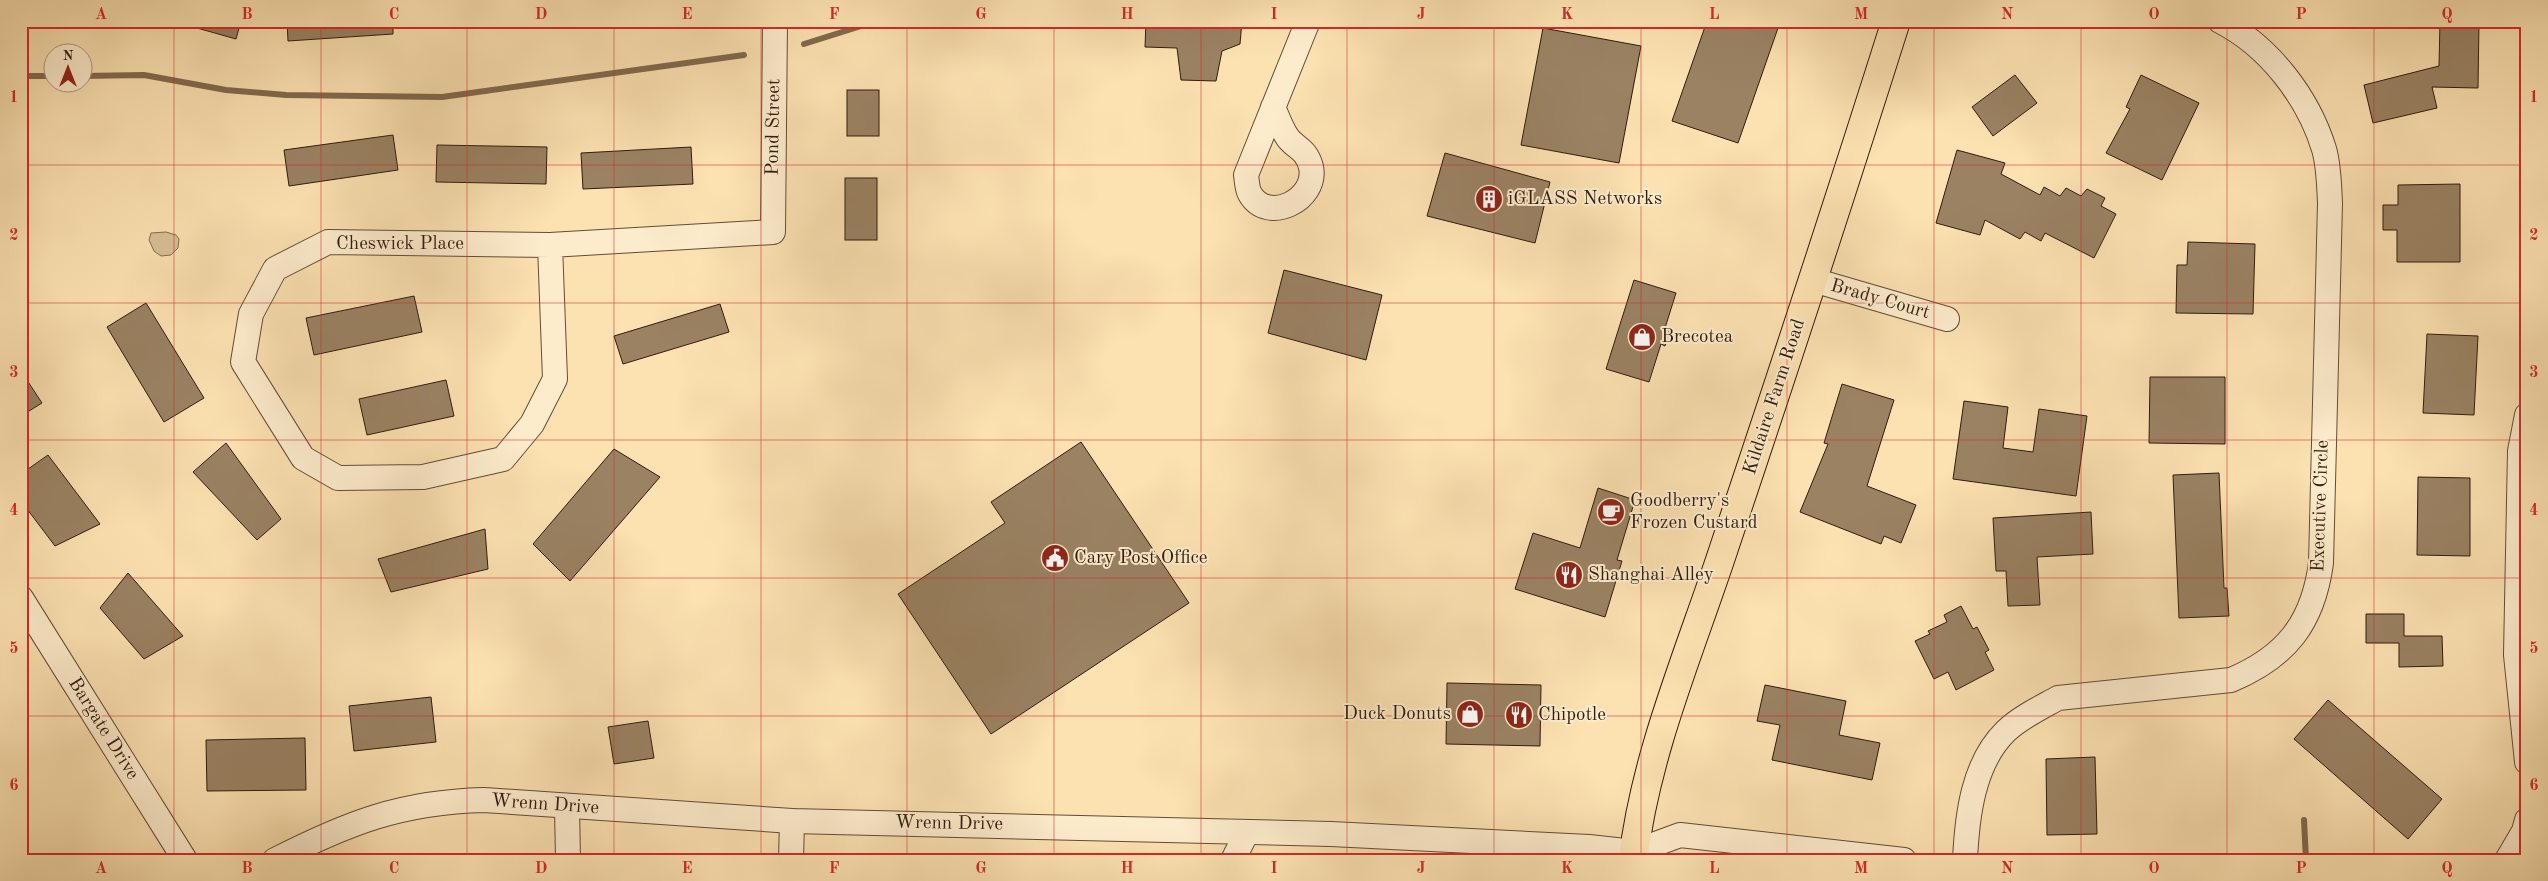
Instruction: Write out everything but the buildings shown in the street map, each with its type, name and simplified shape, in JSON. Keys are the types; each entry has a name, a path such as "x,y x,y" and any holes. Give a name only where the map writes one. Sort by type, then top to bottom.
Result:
{"main road":[{"name":"Kildaire Farm Road","path":"1639,857 1642,807 1667,710 1710,592 1896,21"}],"street":[{"name":"Pond Street","path":"773,232 775,21"},
{"path":"1273,107 1308,21"},
{"name":"Executive Circle","path":"1965,860 1967,826 1973,797 1985,761 2007,730 2058,698 2231,680 2263,665 2288,644 2308,614 2321,563 2330,203 2329,176 2324,150 2311,118 2297,94 2265,54 2243,35 2220,21"},
{"name":"Cheswick Place","path":"550,245 555,379 532,424 503,459 423,477 338,478 303,458 243,362 251,314 275,269 328,242 550,245 773,232"},
{"name":"Brady Court","path":"1813,280 1947,319"},
{"path":"2527,414 2520,451 2516,655 2527,762"},
{"name":"Bargate Drive","path":"21,598 185,860"},
{"name":"Wrenn Drive","path":"275,860 337,829 387,812 445,801 484,800 792,821 1247,832 1589,847 1639,857"},
{"path":"567,806 568,860"},
{"path":"2507,860 2524,831 2527,820"},
{"path":"791,860 792,821"},
{"path":"1233,860 1247,832"},
{"path":"1639,857 1680,835 1904,860"}],"shaded area":[{"path":"166,232 176,235 179,239 178,248 171,255 161,256 154,251 149,240 151,233"}],"waterway":[{"path":"804,44 877,21"},
{"path":"92,76 144,75 226,90 286,95 442,97 744,55"},
{"path":"21,76 42,76"},
{"path":"2304,820 2306,860"}],"place":[{"name":"iGLASS Networks","path":"1489,199"},
{"name":"Brecotea","path":"1642,337"},
{"name":"Goodberry's Frozen Custard","path":"1611,512"},
{"name":"Cary Post Office","path":"1055,558"},
{"name":"Shanghai Alley","path":"1569,575"},
{"name":"Duck Donuts","path":"1470,714"},
{"name":"Chipotle","path":"1519,715"}]}
